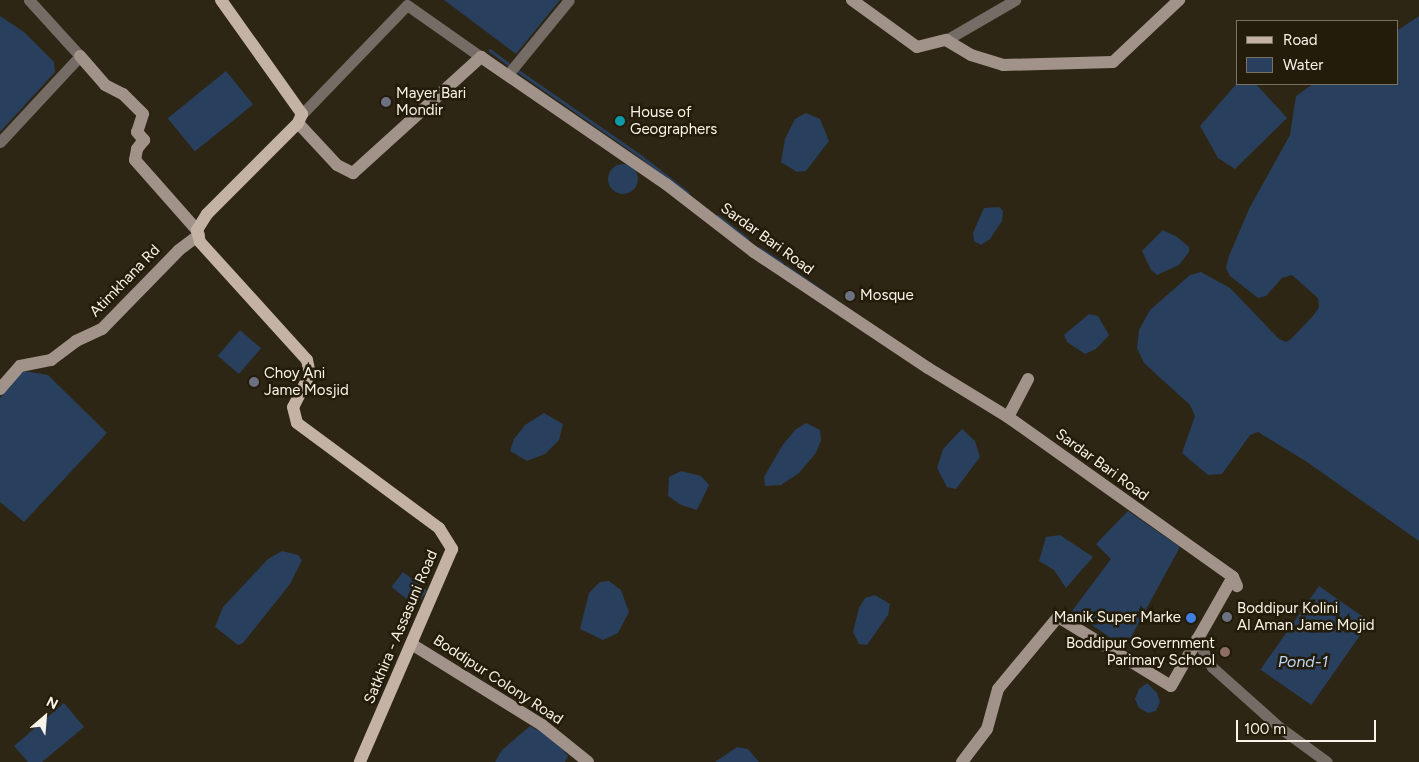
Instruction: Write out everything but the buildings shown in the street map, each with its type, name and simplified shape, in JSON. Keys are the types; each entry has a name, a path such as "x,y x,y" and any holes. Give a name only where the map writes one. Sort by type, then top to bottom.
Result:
{"main road":[{"path":"220,0 300,119 337,165 353,173 481,57"},
{"path":"852,0 917,47 946,40 971,55 1003,65 1113,62 1179,0"},
{"path":"80,56 105,85 123,94 143,114 138,132 144,140 137,149 135,160 198,233 207,214 300,119"},
{"name":"Sardar Bari Road","path":"481,57 509,74 666,184 754,252 928,368 1008,417 1235,581 1196,638"},
{"name":"Atimkhana Rd","path":"0,389 20,366 52,360 76,341 97,332 120,312 178,250 198,233"},
{"name":"Satkhira - Assasuni Road","path":"198,233 200,242 307,360 310,374 292,407 297,423 438,528 452,549 413,645 360,762"},
{"path":"1008,417 1028,379"},
{"path":"962,762 987,728 998,689 1058,617 1171,686 1196,638"},
{"name":"Boddipur Colony Road","path":"413,645 542,725 588,762"}],"street":[{"path":"0,142 80,56 29,0"},
{"path":"509,74 569,0"},
{"path":"946,40 1015,0"},
{"path":"300,119 407,5 481,57"},
{"path":"1196,638 1212,667 1280,727 1327,762"}],"water":[{"path":"444,0 560,0 516,54"},
{"path":"0,16 24,32 54,62 55,72 0,132"},
{"path":"1419,16 1419,541 1307,462 1258,432 1250,435 1222,474 1208,475 1182,453 1195,416 1190,405 1144,363 1137,348 1139,330 1150,310 1190,275 1201,272 1230,288 1279,339 1286,342 1313,316 1319,307 1318,298 1292,275 1282,278 1266,296 1258,298 1230,276 1226,268 1229,256 1249,209 1290,135 1296,96 1312,85 1399,85 1399,29"},
{"path":"226,71 253,104 195,152 168,118"},
{"path":"1236,84 1257,85 1287,118 1235,169 1218,158 1200,126"},
{"path":"806,113 820,119 829,141 806,171 797,172 781,162 785,139 795,119"},
{"path":"623,164 634,168 638,179 634,190 623,194 612,190 608,179 612,168"},
{"path":"999,207 1003,211 1002,221 990,239 981,245 974,241 973,233 984,208"},
{"path":"1163,230 1177,237 1189,247 1189,252 1179,265 1157,275 1151,270 1142,251"},
{"path":"1089,314 1098,316 1109,335 1096,349 1085,354 1067,342 1064,335"},
{"path":"240,330 261,348 239,374 218,356"},
{"path":"24,371 48,375 107,433 24,522 0,502 0,398 17,375"},
{"path":"544,413 563,424 559,440 545,454 527,461 510,451 514,439 525,425"},
{"path":"806,423 820,430 821,440 816,453 799,473 781,485 765,486 764,477 782,446 795,430"},
{"path":"962,429 975,441 980,457 956,489 947,487 937,468 943,449"},
{"path":"681,471 701,476 709,485 697,510 681,505 668,496 669,477"},
{"path":"1128,511 1180,547 1125,648 1072,611 1111,559 1096,544"},
{"path":"1060,535 1093,557 1066,588 1054,570 1039,561 1046,537"},
{"path":"282,551 298,555 302,560 290,584 243,643 238,645 215,627 223,607 268,559"},
{"path":"403,572 427,591 416,606 391,587"},
{"path":"609,581 621,590 629,612 618,633 603,640 580,629 589,593 600,582"},
{"name":"Pond-1","path":"1319,586 1370,622 1311,705 1260,670"},
{"path":"875,595 890,604 888,615 867,645 859,644 853,632 859,608 865,598"},
{"path":"1147,683 1157,693 1160,702 1156,711 1148,713 1139,708 1135,699 1139,689"},
{"path":"64,703 84,727 42,762 28,762 14,746"},
{"path":"530,726 547,735 563,750 568,756 565,762 495,762 502,750"},
{"path":"737,747 748,749 759,762 715,762"}],"waterway":[{"path":"490,50 510,65"},
{"path":"517,70 642,157 688,193"},
{"path":"718,216 747,239"},
{"path":"759,248 782,263"},
{"path":"786,266 835,300"}],"place":[{"name":"Mayer Bari Mondir","path":"386,102"},
{"name":"House of Geographers","path":"620,121"},
{"name":"Mosque","path":"850,296"},
{"name":"Choy Ani Jame Mosjid","path":"254,382"},
{"name":"Boddipur Kolini Al Aman Jame Mojid","path":"1227,617"},
{"name":"Manik Super Marke","path":"1191,618"},
{"name":"Boddipur Government Parimary School","path":"1225,652"}]}
